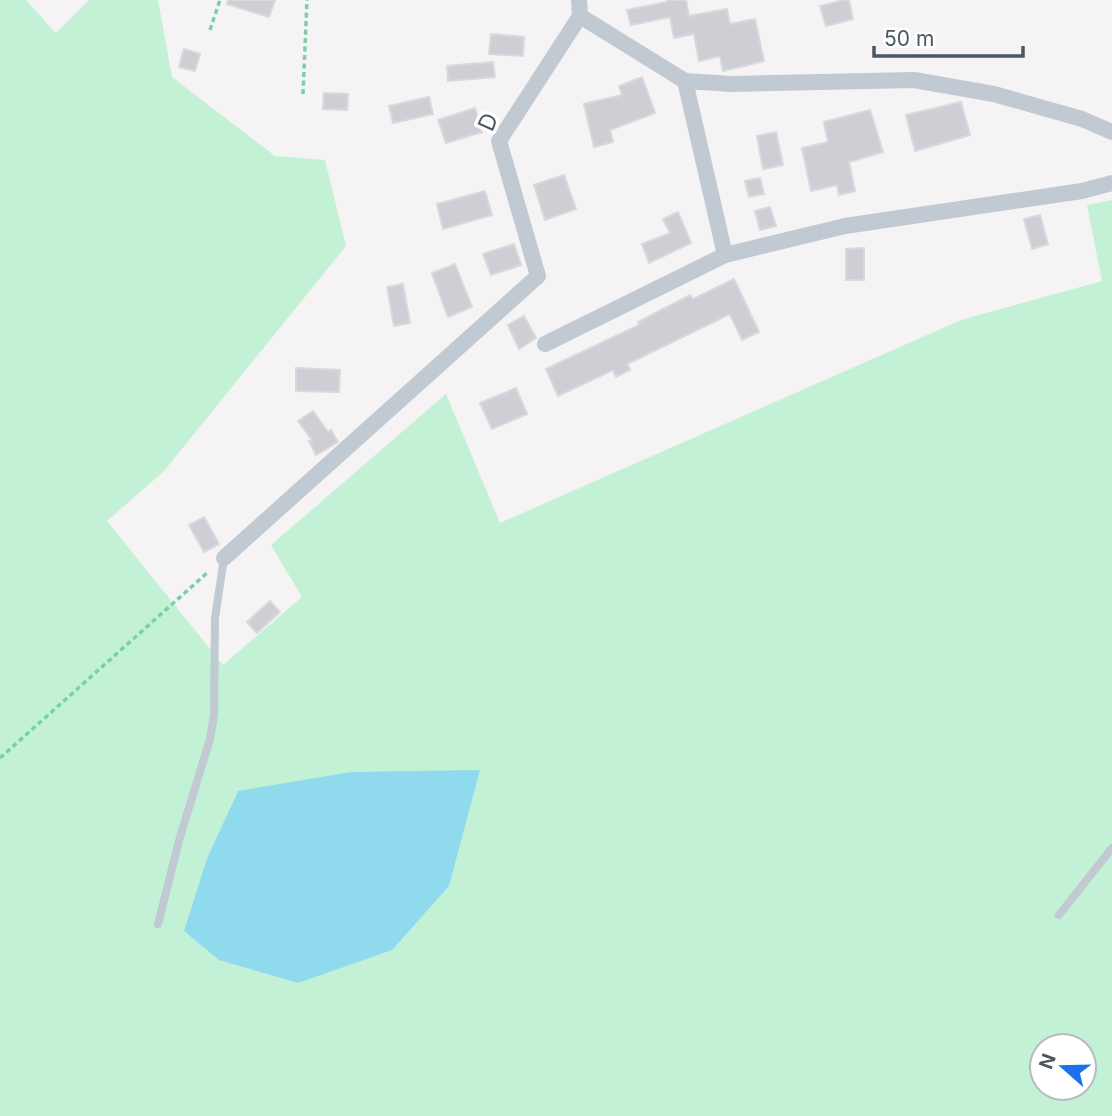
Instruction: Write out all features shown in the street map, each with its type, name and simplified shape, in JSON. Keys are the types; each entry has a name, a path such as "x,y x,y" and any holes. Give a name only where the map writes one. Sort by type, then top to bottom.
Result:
{"street":[{"path":"579,8 685,81 732,84 914,80 994,94 1082,118 1112,132"},
{"name":"D","path":"224,558 538,276 499,141 579,8"},
{"path":"685,81 725,255"},
{"path":"545,344 725,255 845,226 1082,191 1112,183"}],"lane":[{"path":"158,924 180,837 210,739 214,715 215,618 224,558"},
{"path":"1059,915 1112,848"}],"path":[{"path":"209,30 220,0"},
{"path":"303,94 307,0"},
{"path":"0,758 224,558"}],"green space":[{"path":"0,0 26,0 56,33 89,0 158,0 172,77 275,156 325,160 346,246 164,471 107,521 223,665 302,597 271,545 446,394 500,523 961,320 1102,281 1087,205 1112,200 1112,1116 0,1116","holes":["479,770 449,886 184,931 207,858 238,791"]}],"water":[{"path":"480,770 449,886 392,950 298,983 219,960 184,931 207,858 238,791 351,772"}],"building":[{"path":"228,0 275,0 269,17 227,4"},
{"path":"667,0 686,0 689,16 727,9 730,24 755,19 764,61 723,71 720,56 699,61 694,34 674,38 670,17 631,25 627,10"},
{"path":"849,0 853,19 826,26 820,6"},
{"path":"491,34 524,37 523,56 489,54"},
{"path":"184,49 200,54 195,71 179,67"},
{"path":"493,62 495,77 448,81 447,66"},
{"path":"642,77 655,113 610,130 613,142 594,147 584,104 622,95 619,86"},
{"path":"324,93 348,94 347,110 323,109"},
{"path":"429,97 433,114 393,123 389,106"},
{"path":"961,102 970,135 915,151 906,115"},
{"path":"475,108 482,132 446,143 438,120"},
{"path":"870,110 883,152 849,162 855,191 839,195 837,185 811,191 802,148 828,142 824,122"},
{"path":"776,132 783,165 763,169 757,136"},
{"path":"564,175 576,209 545,220 534,185"},
{"path":"760,178 764,194 749,197 745,181"},
{"path":"485,191 492,215 443,229 437,204"},
{"path":"770,207 776,226 760,230 755,211"},
{"path":"678,212 691,243 649,263 642,244 670,233 663,219"},
{"path":"1040,215 1048,244 1032,249 1024,219"},
{"path":"514,244 521,265 491,275 483,254"},
{"path":"864,248 864,280 846,280 846,249"},
{"path":"455,264 472,307 448,317 432,273"},
{"path":"734,279 759,332 742,340 730,314 627,364 630,370 616,377 613,370 558,396 546,369 639,325 638,322 690,295 693,299"},
{"path":"403,284 410,323 394,326 387,287"},
{"path":"524,316 536,338 519,349 508,325"},
{"path":"296,368 340,370 339,392 296,391"},
{"path":"516,388 527,414 492,429 480,403"},
{"path":"313,411 338,442 316,455 309,441 312,440 298,421"},
{"path":"204,517 219,544 204,552 189,525"},
{"path":"270,601 280,612 257,633 247,622"}]}
